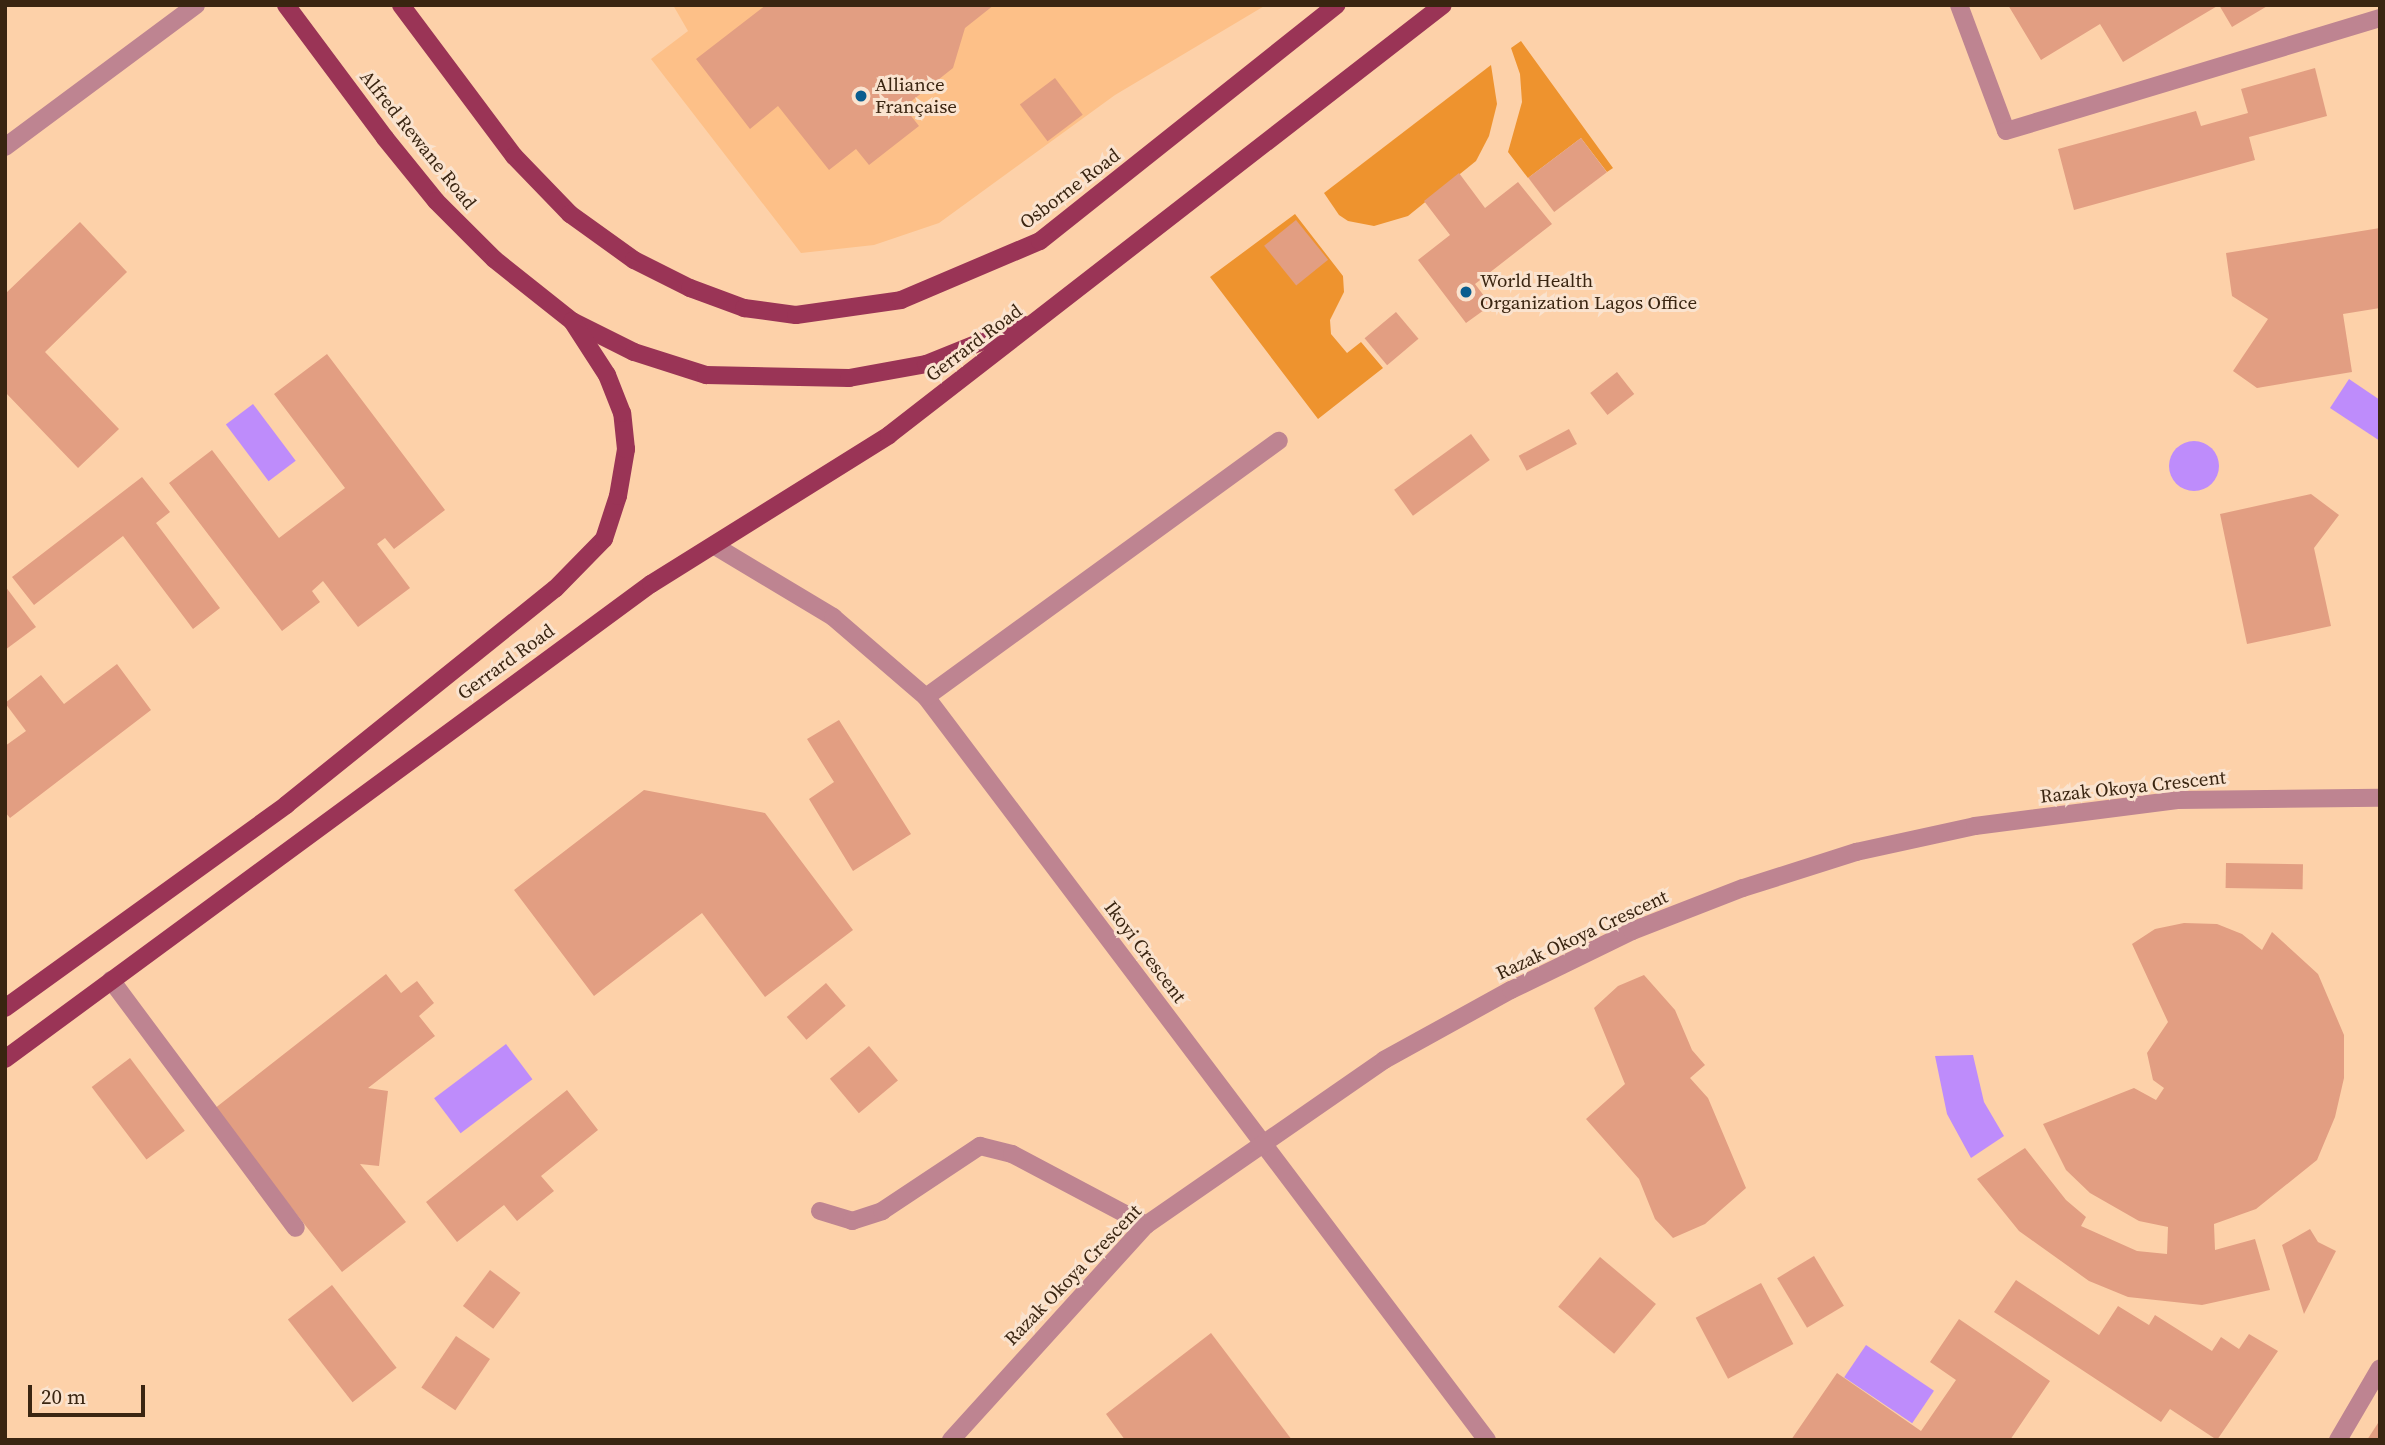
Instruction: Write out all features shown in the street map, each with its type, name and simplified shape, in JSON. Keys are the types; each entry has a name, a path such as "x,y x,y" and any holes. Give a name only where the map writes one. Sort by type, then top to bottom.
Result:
{"main road":[{"name":"Alfred Rewane Road","path":"286,5 436,201 494,259 572,321 634,352 706,375 786,380 849,378 926,364 1043,317"},
{"name":"Osborne Road","path":"401,5 514,156 570,214 634,260 690,288 744,308 796,315 832,313 901,300 1040,241 1328,8"},
{"path":"1043,317 1444,5"},
{"name":"Gerrard Road","path":"5,1059 587,629 889,435 1043,317"},
{"name":"Gerrard Road","path":"5,1008 286,805 555,589 604,539 618,496 626,449 622,413 607,375 572,321"}],"street":[{"path":"5,147 196,5"},
{"path":"1959,5 2006,131 2380,18"},
{"path":"926,697 1279,441"},
{"name":"Ikoyi Crescent","path":"715,546 833,617 926,697 1488,1440"},
{"name":"Razak Okoya Crescent","path":"951,1440 1146,1225 1384,1060 1511,990 1632,931 1743,888 1856,852 1975,826 2177,800 2380,798"},
{"path":"111,980 296,1228"},
{"path":"820,1211 852,1221 882,1211 980,1146 1012,1154 1146,1225"},
{"path":"2338,1440 2380,1368"}],"shaded area":[{"path":"673,5 1266,5 1115,95 939,223 874,245 801,253 651,59 688,31"},
{"path":"1521,41 1613,168 1607,172 1581,138 1528,178 1508,152 1522,102 1520,74 1511,48"},
{"path":"1491,65 1497,104 1489,136 1476,161 1408,216 1374,226 1348,221 1339,215 1324,193"},
{"path":"1295,214 1343,276 1344,292 1330,320 1331,334 1347,353 1361,342 1383,368 1318,419 1210,277"},
{"path":"2349,379 2380,400 2380,441 2330,408"},
{"path":"253,404 296,461 269,481 226,424"},
{"path":"2194,441 2211,449 2219,466 2211,483 2194,491 2177,483 2169,466 2177,449"},
{"path":"506,1044 532,1079 461,1133 434,1098"},
{"path":"1973,1055 1984,1102 2004,1136 1971,1158 1947,1114 1935,1056"},
{"path":"1866,1345 1934,1391 1912,1423 1844,1377"}],"building":[{"path":"766,5 994,5 965,28 953,68 904,107 919,126 869,165 856,149 829,170 778,106 750,129 696,59"},
{"path":"2008,5 2219,5 2123,62 2100,24 2041,60"},
{"path":"2219,5 2269,5 2232,27"},
{"path":"2315,68 2327,116 2249,137 2255,160 2074,210 2058,149 2196,111 2201,126 2248,113 2241,89"},
{"path":"1055,78 1083,115 1048,141 1020,104"},
{"path":"1581,138 1607,172 1554,212 1528,178"},
{"path":"1459,173 1485,208 1518,182 1552,224 1475,284 1491,305 1466,323 1418,260 1450,235 1424,201"},
{"path":"1296,220 1328,260 1296,285 1264,246"},
{"path":"80,222 127,272 45,352 119,429 78,468 5,392 5,294"},
{"path":"2380,228 2380,308 2343,314 2352,372 2257,388 2233,371 2268,319 2232,296 2226,253"},
{"path":"1396,312 1418,339 1387,365 1365,338"},
{"path":"327,354 445,510 394,549 385,538 377,544 410,588 358,627 323,581 312,591 320,602 282,631 169,483 212,450 279,538 345,488 274,394"},
{"path":"1617,372 1634,394 1607,415 1590,393"},
{"path":"1569,429 1577,444 1527,471 1519,456"},
{"path":"1471,434 1490,460 1413,516 1394,490"},
{"path":"142,477 170,512 156,523 220,608 193,629 123,536 34,605 12,577"},
{"path":"2311,494 2339,515 2314,548 2331,626 2247,644 2220,514"},
{"path":"5,586 36,627 5,650"},
{"path":"117,664 151,710 10,818 5,812 5,746 26,731 5,703 41,675 64,704"},
{"path":"839,720 911,834 853,871 809,799 834,782 807,739"},
{"path":"644,790 765,813 853,930 765,997 702,913 594,996 514,890"},
{"path":"2226,863 2303,864 2303,889 2226,888"},
{"path":"2184,923 2217,924 2242,934 2262,950 2272,932 2318,974 2344,1035 2344,1078 2335,1117 2317,1160 2256,1209 2214,1224 2215,1250 2255,1239 2270,1290 2202,1305 2128,1297 2089,1281 2019,1231 1977,1179 2025,1148 2066,1200 2086,1217 2081,1226 2137,1251 2167,1254 2168,1227 2139,1221 2090,1193 2066,1170 2043,1124 2134,1088 2156,1100 2164,1088 2153,1080 2147,1053 2168,1022 2132,944 2155,929"},
{"path":"386,974 401,993 417,981 434,1003 419,1016 435,1036 368,1088 388,1091 379,1166 360,1164 406,1222 342,1272 214,1109"},
{"path":"1644,975 1675,1010 1692,1050 1705,1065 1690,1078 1708,1098 1746,1188 1705,1224 1673,1238 1655,1219 1639,1179 1586,1119 1625,1084 1594,1008 1618,986"},
{"path":"826,983 846,1006 806,1040 787,1017"},
{"path":"869,1046 898,1080 859,1113 830,1079"},
{"path":"130,1058 185,1131 146,1160 92,1087"},
{"path":"567,1090 598,1130 541,1176 554,1191 517,1221 504,1205 457,1242 426,1202"},
{"path":"2310,1229 2318,1242 2336,1251 2304,1314 2282,1245"},
{"path":"1814,1256 1844,1306 1807,1328 1777,1278"},
{"path":"1600,1257 1656,1304 1614,1354 1558,1307"},
{"path":"490,1270 520,1293 493,1329 463,1306"},
{"path":"2016,1280 2099,1335 2118,1306 2149,1325 2155,1315 2212,1351 2221,1337 2239,1349 2249,1334 2278,1351 2217,1440 2170,1409 2161,1422 1994,1312"},
{"path":"1761,1283 1793,1344 1728,1379 1696,1318"},
{"path":"332,1285 397,1368 353,1402 288,1319"},
{"path":"1959,1319 2050,1381 2010,1440 1791,1440 1837,1373 1921,1431 1956,1380 1930,1362"},
{"path":"1211,1333 1292,1440 1125,1440 1106,1414"},
{"path":"456,1336 490,1359 455,1410 421,1387"},
{"path":"2380,1420 2380,1440 2367,1440"}],"place":[{"name":"Alliance Française","path":"861,96"},
{"name":"World Health Organization Lagos Office","path":"1466,292"}]}
